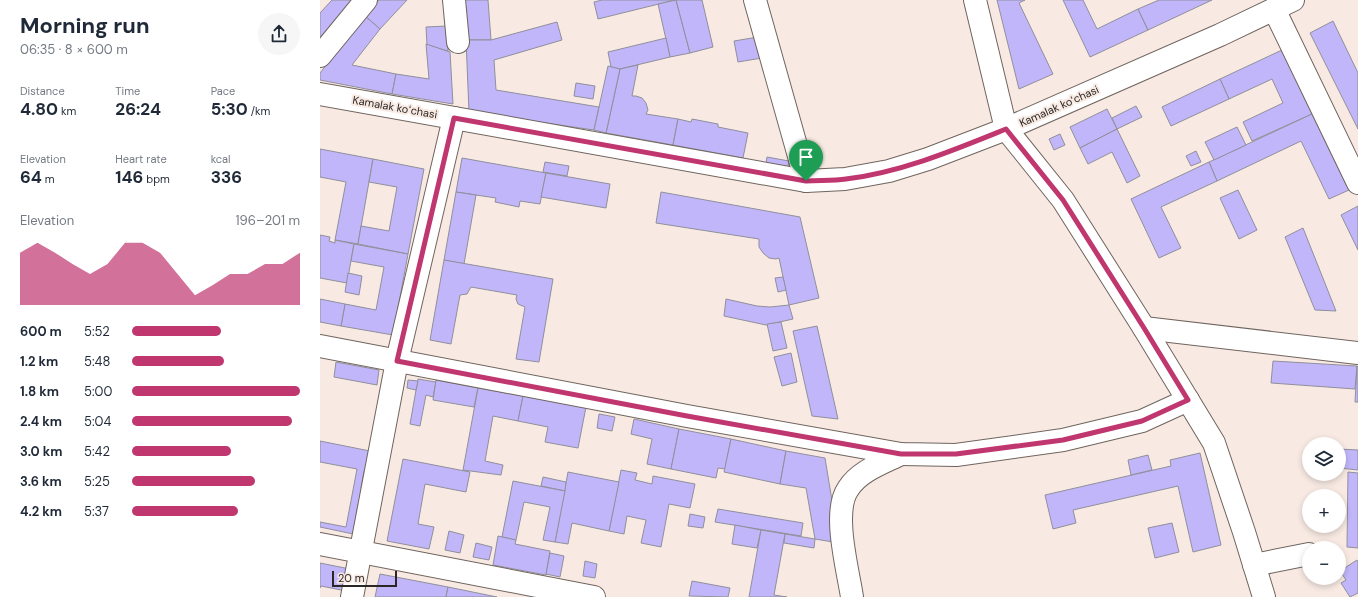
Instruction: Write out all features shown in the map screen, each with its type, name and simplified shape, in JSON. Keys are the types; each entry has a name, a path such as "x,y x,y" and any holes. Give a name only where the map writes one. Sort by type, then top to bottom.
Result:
{"street":[{"path":"320,56 366,0"},
{"path":"454,0 458,42"},
{"path":"755,0 806,181"},
{"path":"975,0 1006,129 1063,200 1144,328 1214,443 1264,597"},
{"path":"1284,4 1358,183"},
{"name":"Kamalak koʻchasi","path":"320,94 806,181 845,180 889,172 928,159 1006,129 1220,35 1284,4"},
{"path":"352,597 397,361 454,118"},
{"path":"1144,328 1358,353"},
{"path":"320,346 687,416 901,454 956,454 1063,440 1142,421 1188,400"},
{"path":"852,597 841,530 841,506 848,489 861,475 901,454"},
{"path":"320,544 525,590 594,597"},
{"path":"1254,565 1302,555"}],"building":[{"path":"332,0 361,0 320,43 320,13"},
{"path":"379,0 407,0 380,29 365,16"},
{"path":"464,0 488,0 491,40 466,40"},
{"path":"602,0 675,0 598,19 594,2"},
{"path":"676,0 690,53 670,57 658,4"},
{"path":"676,0 702,0 713,47 690,53"},
{"path":"997,0 1025,0 1019,3 1053,74 1019,89"},
{"path":"1063,0 1083,0 1097,29 1138,9 1148,30 1090,57"},
{"path":"1159,0 1212,0 1148,30 1138,9"},
{"path":"365,16 380,29 352,65 396,74 392,94 320,80 320,73"},
{"path":"1333,21 1358,73 1358,129 1310,33"},
{"path":"557,22 562,40 494,60 496,90 599,107 594,130 469,112 466,40 491,40"},
{"path":"447,26 448,51 427,45 426,27"},
{"path":"758,37 762,58 738,62 734,41"},
{"path":"666,38 670,57 620,69 611,67 608,52"},
{"path":"426,44 450,52 453,104 392,94 396,74 429,79"},
{"path":"1282,50 1312,114 1252,141 1243,122 1283,103 1272,79 1229,99 1220,79"},
{"path":"638,65 632,96 642,98 646,103 648,110 646,114 678,119 673,145 606,133 620,69"},
{"path":"608,66 620,69 606,133 594,130"},
{"path":"1220,79 1229,99 1171,126 1162,107"},
{"path":"576,83 595,86 593,99 574,96"},
{"path":"1136,106 1142,117 1117,129 1112,118"},
{"path":"1107,109 1117,129 1080,148 1070,127"},
{"path":"1312,114 1349,190 1329,199 1301,141 1217,181 1209,162"},
{"path":"678,119 691,122 692,119 718,124 718,127 748,133 743,158 673,145"},
{"path":"1237,127 1246,145 1214,160 1205,142"},
{"path":"1117,129 1140,176 1127,183 1112,152 1088,164 1080,148"},
{"path":"1060,134 1065,145 1054,150 1049,139"},
{"path":"320,149 373,159 358,244 335,240 346,182 320,177"},
{"path":"1196,151 1201,162 1191,166 1186,156"},
{"path":"767,157 789,161 787,173 765,169"},
{"path":"462,158 546,173 540,204 520,201 519,207 495,202 496,198 456,192"},
{"path":"373,159 424,169 408,254 358,244 361,226 389,231 397,187 369,182"},
{"path":"545,162 569,166 567,176 543,172"},
{"path":"1209,162 1217,181 1161,207 1181,248 1159,258 1131,199"},
{"path":"546,173 610,184 606,208 541,197"},
{"path":"1238,190 1257,230 1239,239 1220,198"},
{"path":"456,192 476,195 464,264 444,260"},
{"path":"661,192 800,217 819,298 789,305 779,258 769,258 763,253 759,247 759,239 656,223"},
{"path":"1358,206 1358,250 1341,215"},
{"path":"1303,228 1336,311 1315,310 1285,237"},
{"path":"320,235 330,237 329,241 335,243 335,240 354,244 347,283 320,278"},
{"path":"354,244 408,254 393,335 341,326 345,304 376,310 384,267 351,261"},
{"path":"444,260 553,279 539,362 516,359 525,307 518,304 516,299 517,295 471,287 467,294 460,295 451,344 430,340"},
{"path":"348,273 362,276 359,295 345,292"},
{"path":"783,277 786,290 778,292 775,278"},
{"path":"320,299 345,304 341,326 320,322"},
{"path":"726,299 757,306 770,307 789,305 793,319 766,325 724,316"},
{"path":"781,322 787,348 773,351 767,324"},
{"path":"817,326 838,419 812,416 793,331"},
{"path":"791,353 797,382 782,386 774,357"},
{"path":"1273,361 1357,366 1355,389 1271,383"},
{"path":"336,362 379,370 377,385 334,377"},
{"path":"1357,366 1358,402 1355,402"},
{"path":"418,379 436,382 433,397 426,395 420,426 410,424"},
{"path":"408,380 418,381 416,390 407,388"},
{"path":"436,380 478,388 474,407 433,400"},
{"path":"478,388 523,396 518,421 493,416 485,461 503,465 501,475 463,470"},
{"path":"523,396 586,407 578,448 545,442 548,427 518,421"},
{"path":"599,414 615,417 612,431 597,428"},
{"path":"634,419 679,429 671,469 647,464 652,439 631,434"},
{"path":"679,429 731,439 725,469 718,468 716,478 671,469"},
{"path":"731,439 786,451 780,484 724,472"},
{"path":"320,441 375,452 371,473 364,471 361,488 365,489 362,505 358,504 353,534 320,527 320,522 346,527 357,469 320,462"},
{"path":"1346,449 1358,450 1358,470 1346,469"},
{"path":"786,451 825,458 839,543 815,539 806,488 780,484"},
{"path":"1200,453 1221,545 1193,552 1178,486 1073,510 1076,523 1053,529 1045,495 1171,466 1170,460"},
{"path":"1148,455 1152,470 1131,475 1128,460"},
{"path":"403,459 470,472 466,492 425,484 418,524 434,527 429,549 387,541"},
{"path":"621,470 637,473 635,480 652,484 653,476 695,484 690,508 669,504 661,547 641,543 646,520 627,516 624,534 609,531"},
{"path":"568,472 619,482 609,531 572,523 568,544 555,542"},
{"path":"1348,472 1358,473 1358,548 1347,547"},
{"path":"543,477 566,482 565,491 541,486"},
{"path":"513,481 565,491 555,542 543,540 550,507 524,502 516,540 502,537"},
{"path":"718,509 803,523 801,536 715,522"},
{"path":"690,514 705,517 703,528 688,526"},
{"path":"1172,523 1179,552 1155,558 1148,528"},
{"path":"735,525 761,530 757,548 732,544"},
{"path":"761,530 785,534 774,595 787,597 749,597"},
{"path":"449,531 464,535 460,553 445,550"},
{"path":"785,534 815,539 814,548 784,543"},
{"path":"498,536 516,540 515,544 550,551 546,575 493,565"},
{"path":"476,543 492,547 489,560 473,557"},
{"path":"550,553 564,556 560,577 546,574"},
{"path":"1357,560 1358,593 1350,597 1342,585 1346,585 1346,567"},
{"path":"585,561 597,564 595,578 583,576"},
{"path":"320,563 350,569 346,591 321,586 320,588"},
{"path":"380,574 448,587 446,597 375,597"},
{"path":"692,581 730,588 728,597 689,596"},
{"path":"448,587 497,597 446,597"}],"route":[{"path":"454,118 806,181 845,180 889,172 928,159 1006,129 1063,200 1188,400 1142,421 1063,440 956,454 901,454 687,416 397,361 454,118"}]}
